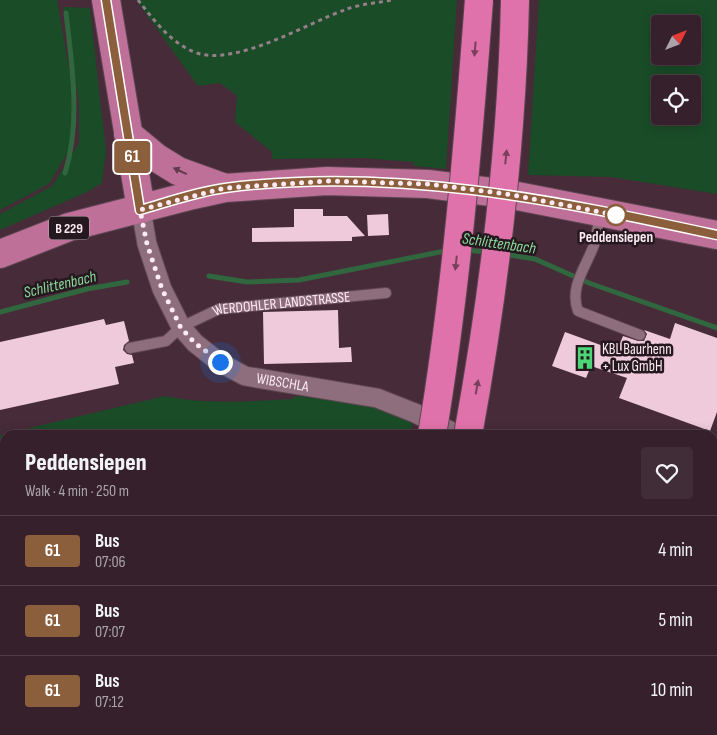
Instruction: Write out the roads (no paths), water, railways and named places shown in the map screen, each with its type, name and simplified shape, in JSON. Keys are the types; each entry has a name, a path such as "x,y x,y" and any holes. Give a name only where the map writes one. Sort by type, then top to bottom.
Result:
{"highway":[{"path":"433,430 449,326 479,0"},
{"path":"469,430 486,338 507,152 516,0"}],"main road":[{"path":"106,0 140,210"},
{"name":"B 229","path":"128,134 157,158 178,171 225,188"},
{"name":"B 229","path":"0,254 69,227 225,188 328,181 428,184 507,194 717,235"}],"street":[{"name":"WIBSCHLA","path":"140,210 150,253 162,289 181,328 195,343 220,362 245,376 377,398 415,413 448,430"}],"lane":[{"path":"600,211 595,242 576,287 574,299 578,310 640,335"},
{"name":"WERDOHLER LANDSTRASSE","path":"130,348 166,342 181,328 220,309 386,293"}],"waterway":[{"path":"65,173 70,154 74,114 73,73 66,13"},
{"name":"Schlittenbach","path":"209,276 247,282 299,280 450,250"},
{"name":"Schlittenbach","path":"465,250 487,252"},
{"name":"Schlittenbach","path":"503,254 535,259 589,283 717,328"},
{"name":"Schlittenbach","path":"0,312 87,289 127,282"}],"place":[{"name":"Peddensiepen","path":"616,215"},
{"name":"KBL Baurhenn + Lux GmbH","path":"585,358"}]}
